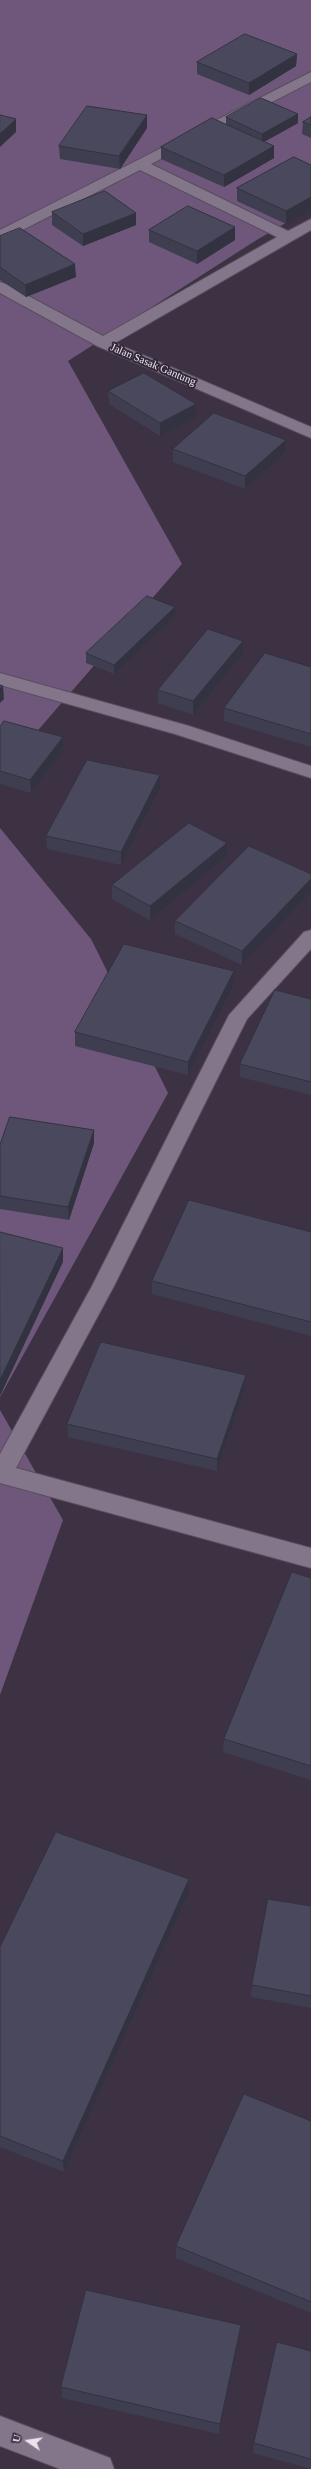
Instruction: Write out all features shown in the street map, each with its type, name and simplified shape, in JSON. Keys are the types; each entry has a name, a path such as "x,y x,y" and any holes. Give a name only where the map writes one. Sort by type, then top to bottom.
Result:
{"street":[{"path":"0,236 141,165 311,76"},
{"path":"141,165 288,237"},
{"path":"103,343 311,224"},
{"name":"Jalan Sasak Gantung","path":"0,287 103,343 311,433"},
{"path":"0,679 182,730 311,772"},
{"path":"311,936 238,1015 103,1286 1,1474 311,1558"},
{"path":"0,2431 99,2469"}],"shaded area":[{"path":"0,0 311,0 311,208 255,241 68,361 182,564 0,774"},
{"path":"0,828 91,939 168,1093 0,1397"},
{"path":"0,1410 63,1520 0,1695"}],"building":[{"path":"245,34 297,54 249,83 197,62"},
{"path":"261,98 298,114 262,134 226,117"},
{"path":"87,106 147,115 119,156 59,146"},
{"path":"0,115 16,119 0,134"},
{"path":"311,117 311,125 303,122"},
{"path":"212,118 274,146 224,175 161,147"},
{"path":"294,157 311,165 311,197 286,211 237,188"},
{"path":"105,191 136,213 83,234 52,212"},
{"path":"188,206 235,227 197,251 149,230"},
{"path":"20,228 75,264 25,285 0,267 0,236"},
{"path":"144,373 196,404 160,423 108,391"},
{"path":"214,413 286,440 245,476 173,449"},
{"path":"147,596 175,607 114,665 86,653"},
{"path":"208,629 243,641 193,701 158,690"},
{"path":"265,653 311,667 311,734 224,708"},
{"path":"4,721 63,737 30,780 0,771 0,727"},
{"path":"87,760 160,775 121,852 46,836"},
{"path":"189,823 227,843 150,906 112,885"},
{"path":"249,846 311,874 311,879 242,951 175,921"},
{"path":"124,944 234,971 188,1062 75,1032"},
{"path":"275,990 311,999 311,1082 240,1064"},
{"path":"10,1117 94,1130 68,1207 0,1196 0,1145"},
{"path":"189,1200 311,1232 311,1322 152,1281"},
{"path":"0,1232 63,1248 0,1380"},
{"path":"101,1342 246,1375 217,1459 67,1424"},
{"path":"292,1572 311,1578 311,1766 224,1739"},
{"path":"56,1832 189,1879 63,2161 0,2136 0,1947"},
{"path":"268,1899 311,1906 311,1996 252,1985"},
{"path":"244,2094 311,2121 311,2302 176,2246"},
{"path":"86,2290 241,2325 220,2424 61,2387"},
{"path":"277,2342 311,2351 311,2459 254,2443"}]}
